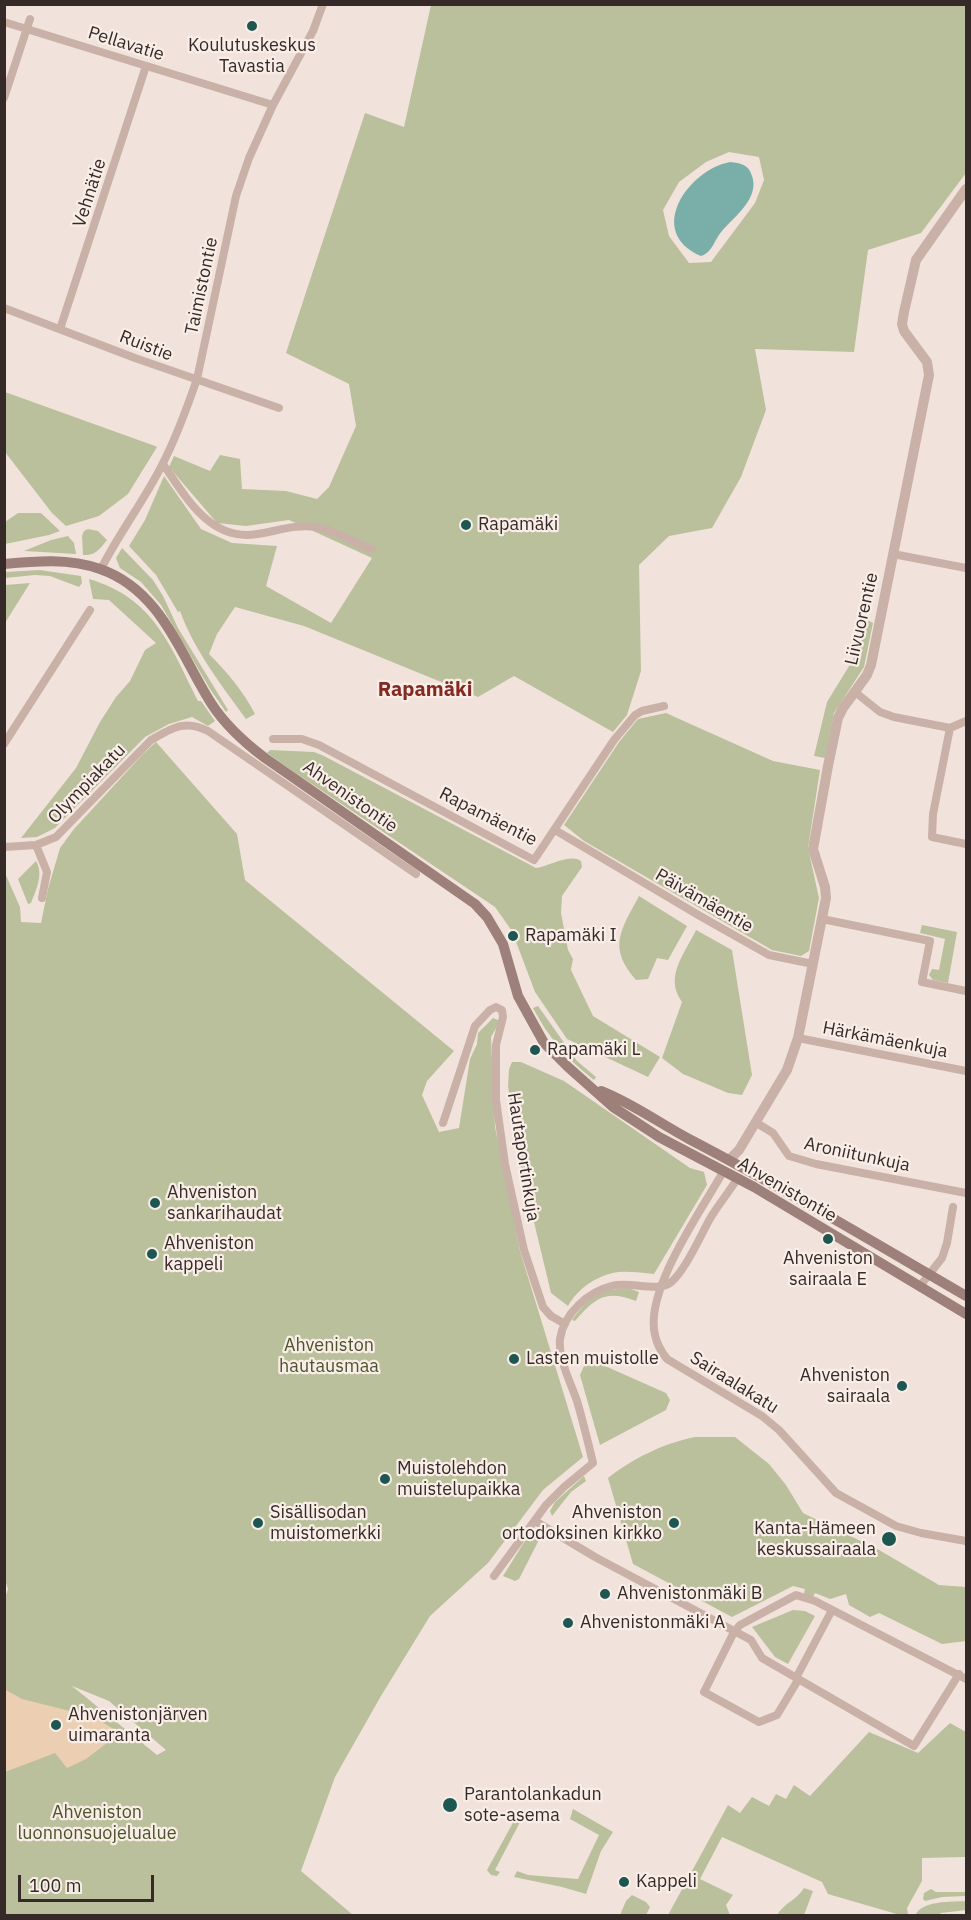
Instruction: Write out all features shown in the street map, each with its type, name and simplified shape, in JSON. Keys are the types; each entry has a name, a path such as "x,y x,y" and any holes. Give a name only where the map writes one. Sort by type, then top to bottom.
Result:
{"main road":[{"name":"Ahvenistontie","path":"4,564 59,561 101,569 134,588 162,618 212,705 238,736 265,758 475,904 491,923 503,944 518,996 544,1043 613,1107 659,1137 754,1187 966,1314"},
{"name":"Ahvenistontie","path":"596,1090 621,1099 966,1296"},
{"path":"723,1172 729,1160"},
{"path":"737,1179 743,1167"}],"street":[{"name":"Taimistontie","path":"101,569 116,540 163,464 197,379 236,196 249,158 273,105 313,31 323,4"},
{"path":"4,98 16,66 25,28 30,19"},
{"name":"Pellavatie","path":"4,22 273,105"},
{"name":"Vehnätie","path":"60,329 146,66"},
{"name":"Liivuorentie","path":"729,1160 739,1150 787,1070 798,1038 826,892 813,844 838,718 871,665 929,375 927,362 904,330 902,324 904,312 916,260 966,189"},
{"name":"Ruistie","path":"4,308 279,408"},
{"path":"163,464 209,524 229,534 255,535 288,526 316,527 372,549"},
{"path":"893,554 966,568"},
{"path":"4,744 90,610"},
{"path":"855,692 880,712 894,717 950,729 966,721"},
{"name":"Rapamäentie","path":"273,739 294,738 319,745 534,860 614,740 635,715 664,706"},
{"name":"Olympiakatu","path":"4,847 36,845 56,837 151,740 184,725 196,725 417,874"},
{"path":"950,729 933,814 933,837 966,844"},
{"name":"Päivämäentie","path":"555,830 769,955 813,964"},
{"path":"36,845 47,872 42,898"},
{"path":"822,919 930,941 922,982 966,991"},
{"name":"Hautaportinkuja","path":"443,1123 476,1026 490,1010 499,1008 502,1010 503,1017 496,1045 496,1100 507,1175 524,1250 543,1307 551,1316 565,1324"},
{"name":"Härkämäenkuja","path":"798,1038 966,1071"},
{"name":"Aroniitunkuja","path":"755,1122 773,1133 789,1156 816,1164 966,1193"},
{"path":"739,1150 743,1167"},
{"name":"Sairaalakatu","path":"723,1172 673,1259 660,1287 654,1332 659,1348 667,1359 762,1416 779,1430 836,1492 896,1526 966,1541"},
{"path":"494,1576 552,1499 593,1463 562,1353 560,1338 565,1324 586,1298 600,1289 621,1283 660,1287 669,1284 677,1276 737,1179"},
{"path":"920,1286 942,1258 947,1243 952,1207"},
{"path":"535,1521 595,1557 734,1632 751,1640 762,1658 797,1679 914,1746 963,1676 815,1601 796,1595 740,1625 734,1632 704,1692 759,1722 777,1715 797,1679 832,1610"}],"green space":[{"path":"431,5 966,5 966,173 921,233 868,250 854,352 755,349 766,410 741,477 712,528 669,536 639,565 641,671 627,715 613,732 514,676 478,697 304,626 235,607 217,634 209,654 235,682 255,714 246,719 201,654 180,611 178,612 156,575 129,546 145,520 164,476 201,529 232,543 277,546 266,586 331,623 372,558 289,520 246,526 217,523 169,467 174,456 210,471 220,455 240,459 242,489 286,491 317,499 329,487 356,426 349,384 286,353 365,113 404,127","holes":["729,152 759,157 764,180 755,203 711,262 689,263 669,236 663,210 679,182 706,162"]},
{"path":"5,392 157,447 128,494 99,516 66,526 52,513 5,452"},
{"path":"18,513 41,513 60,531 5,544 5,522"},
{"path":"88,529 98,531 107,540 94,553 83,555 82,536"},
{"path":"68,536 74,543 76,554 24,551 51,540"},
{"path":"122,548 153,580 178,628 228,710 226,712 161,605 141,582 120,568 116,558"},
{"path":"40,570 81,576 82,583 79,587 50,576 35,575 5,578 5,572"},
{"path":"89,579 111,587 130,598 145,611 168,643 198,701 201,701 215,721 208,726 192,717 169,724 145,737 55,828 37,837 21,838 76,768 100,722 116,697 130,681 145,650 156,643 109,600 93,599"},
{"path":"30,583 5,623 5,585"},
{"path":"865,619 873,623 864,667 834,713 825,758 814,756 827,702 854,658"},
{"path":"666,713 773,761 820,770 808,848 819,898 809,951 801,956 772,950 584,841 564,825 619,742 638,719"},
{"path":"156,742 237,834 245,880 454,1051 427,1081 422,1095 439,1132 459,1128 470,1059 477,1044 478,1033 493,1018 500,1021 491,1037 495,1127 520,1251 583,1457 543,1490 488,1563 430,1616 335,1777 301,1871 353,1915 5,1915 4,1601 8,1589 5,1580 5,873 20,907 21,922 41,923 60,848 74,829","holes":["72,1686 109,1701 166,1750 157,1755"]},
{"path":"270,750 314,752 324,756 536,868 572,858 581,861 582,867 562,896 561,913 568,950 573,959 571,970 593,1016 660,1057 648,1077 567,1039 535,992 512,931 495,907 294,772 267,753"},
{"path":"36,861 39,871 38,882 31,903 28,904 18,879"},
{"path":"639,896 687,926 668,960 657,958 648,979 636,980 627,968 619,948 622,929"},
{"path":"922,925 957,932 948,983 933,980 929,975 932,969 939,970 945,939 920,933"},
{"path":"696,930 732,950 752,1075 742,1095 728,1093 683,1074 662,1058 682,1002 677,993 675,975"},
{"path":"538,1006 577,1061 596,1077 594,1080 567,1056 552,1038 533,1008"},
{"path":"512,1062 521,1062 564,1081 690,1168 704,1172 707,1185 654,1274 611,1273 583,1288 568,1306 551,1293 516,1147 508,1087 509,1069"},
{"path":"628,1288 639,1292 636,1301 616,1296 601,1298 589,1306 575,1321 572,1320 596,1296 610,1290"},
{"path":"596,1362 666,1393 670,1400 666,1410 600,1445 580,1375 584,1366"},
{"path":"695,1437 735,1437 769,1464 786,1485 803,1513 879,1550 939,1585 966,1587 966,1641 942,1644 879,1613 870,1617 849,1605 846,1594 830,1599 815,1593 813,1597 804,1594 805,1589 793,1586 732,1617 633,1564 608,1478 627,1464 649,1453 672,1443"},
{"path":"584,1476 586,1481 571,1492 552,1516 550,1511 555,1502"},
{"path":"536,1533 541,1536 519,1579 515,1581 503,1576 528,1536"},
{"path":"793,1610 805,1611 815,1616 788,1664 775,1657 752,1627"},
{"path":"950,1723 966,1732 966,1857 922,1858 922,1881 907,1908 908,1915 900,1915 828,1894 822,1882 722,1837 700,1879 733,1895 726,1905 730,1915 668,1915 728,1805 740,1813 752,1797 769,1806 776,1794 786,1799 794,1785 810,1796 869,1732 918,1753"},
{"path":"573,1809 613,1832 601,1851 586,1894 514,1877 517,1871 528,1875 578,1879 599,1835 570,1819"},
{"path":"515,1819 520,1822 495,1870 500,1872 497,1876 491,1875 487,1870"},
{"path":"804,1888 813,1891 804,1915 777,1915 783,1907 798,1896"},
{"path":"931,1889 936,1892 966,1892 966,1896 942,1897 925,1901 924,1893"},
{"path":"632,1895 646,1902 650,1907 646,1915 620,1915 626,1901"},
{"path":"966,1901 966,1910 939,1915 915,1916 918,1911 930,1904"}],"sand":[{"name":"Ahvenistonjärven uimaranta","path":"4,1689 22,1699 94,1717 120,1733 86,1759 67,1768 55,1753 5,1772"}],"water":[{"path":"730,162 741,164 749,169 754,184 752,192 744,207 722,231 711,249 701,256 684,245 676,232 674,218 679,203 700,177 714,167"}],"place":[{"name":"Koulutuskeskus Tavastia","path":"252,26"},
{"name":"Rapamäki","path":"466,525"},
{"name":"Rapamäki I","path":"513,936"},
{"name":"Rapamäki L","path":"535,1050"},
{"name":"Ahveniston sankarihaudat","path":"155,1203"},
{"name":"Ahveniston sairaala E","path":"828,1239"},
{"name":"Ahveniston kappeli","path":"152,1254"},
{"name":"Lasten muistolle","path":"514,1359"},
{"name":"Ahveniston sairaala","path":"902,1386"},
{"name":"Muistolehdon muistelupaikka","path":"385,1479"},
{"name":"Sisällisodan muistomerkki","path":"258,1523"},
{"name":"Ahveniston ortodoksinen kirkko","path":"674,1523"},
{"name":"Kanta-Hämeen keskussairaala","path":"889,1539"},
{"name":"Ahvenistonmäki B","path":"605,1594"},
{"name":"Ahvenistonmäki A","path":"568,1623"},
{"name":"Ahvenistonjärven uimaranta","path":"56,1725"},
{"name":"Parantolankadun sote-asema","path":"450,1805"},
{"name":"Kappeli","path":"624,1882"}],"district":[{"name":"Rapamäki","path":"425,690"}],"park label":[{"name":"Ahveniston hautausmaa","path":"329,1356"},
{"name":"Ahveniston luonnonsuojelualue","path":"97,1823"}]}
